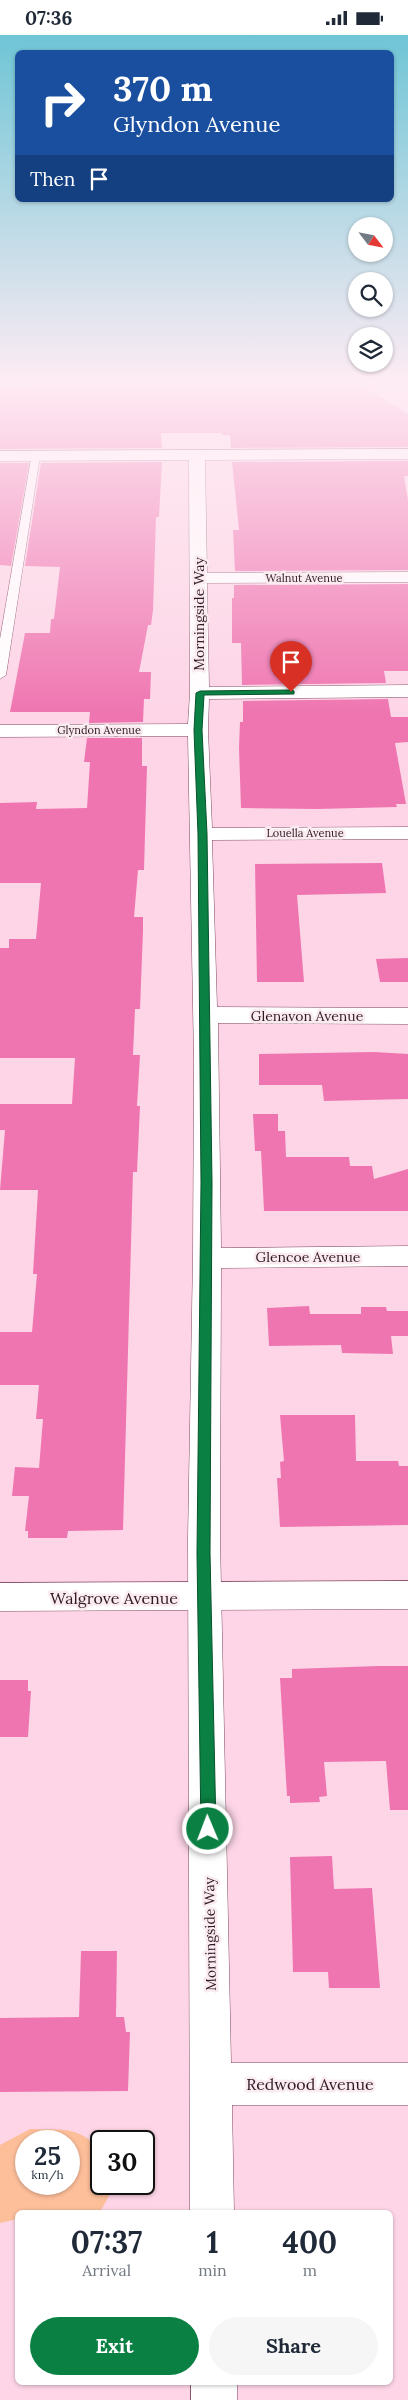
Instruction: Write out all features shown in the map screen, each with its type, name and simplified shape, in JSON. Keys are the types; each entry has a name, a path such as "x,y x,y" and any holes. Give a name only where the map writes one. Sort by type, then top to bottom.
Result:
{"street":[{"name":"Morningside Way","path":"198,493 200,693 198,730 205,1015 207,1258 205,1597 212,2210"},
{"name":"Walnut Avenue","path":"199,578 408,577"},
{"path":"200,693 408,691"},
{"name":"Glyndon Avenue","path":"0,731 198,730"},
{"name":"Louella Avenue","path":"202,834 408,833"},
{"name":"Glenavon Avenue","path":"205,1015 408,1016"},
{"name":"Glencoe Avenue","path":"207,1258 408,1256"},
{"name":"Walgrove Avenue","path":"0,1597 408,1595"},
{"name":"Redwood Avenue","path":"211,2085 408,2084"},
{"path":"214,2385 214,2400"}],"lane":[{"path":"0,675 29,493"}],"shaded area":[{"path":"30,2129 64,2130 28,2130"},
{"path":"80,2134 90,2140 90,2195 109,2195 101,2210 15,2210 15,2219 0,2223 0,2145 15,2137 15,2195 80,2195"}],"building":[{"path":"0,493 24,493 11,566 0,565"},
{"path":"36,493 160,493 159,517 156,517 153,610 151,625 148,625 139,672 151,672 150,699 144,699 143,722 89,723 90,712 10,712 25,633 50,633 51,619 54,619 60,567 25,566"},
{"path":"235,493 407,493 408,570 235,571 233,530 239,530"},
{"path":"408,584 408,671 384,671 386,683 242,685 241,643 232,643 232,598 234,598 234,585"},
{"path":"388,699 391,717 408,717 408,742 395,743 406,804 396,804 397,807 317,809 241,808 239,748 240,722 243,722 243,701"},
{"path":"87,738 142,738 142,766 147,766 144,870 138,870 134,917 143,917 140,1009 135,1009 133,1055 140,1055 137,1106 140,1106 137,1172 133,1172 123,1530 68,1531 67,1538 28,1538 28,1531 25,1531 29,1496 12,1496 15,1467 39,1468 43,1419 36,1419 39,1385 0,1385 0,1332 32,1332 37,1274 33,1274 38,1190 0,1190 5,1130 0,1130 0,1104 72,1104 75,1058 0,1058 0,948 9,948 9,939 36,939 41,883 0,883 0,803 37,802 36,809 87,808 90,762 84,762"},
{"path":"382,863 386,893 297,895 304,982 257,982 255,864"},
{"path":"408,958 408,982 380,982 376,959"},
{"path":"374,1052 408,1054 408,1099 324,1101 322,1085 259,1085 259,1054"},
{"path":"253,1114 278,1114 278,1131 285,1131 286,1157 349,1157 350,1166 372,1166 374,1179 408,1169 408,1211 264,1211 261,1151 255,1151"},
{"path":"309,1306 310,1314 361,1314 361,1307 386,1307 387,1311 408,1311 408,1336 391,1336 393,1354 342,1353 341,1345 269,1346 267,1308"},
{"path":"280,1415 355,1415 356,1461 398,1461 399,1466 408,1466 408,1525 280,1527 277,1478 281,1478 280,1462 284,1461"},
{"path":"408,1666 408,1810 390,1810 386,1761 324,1762 327,1796 319,1797 320,1802 290,1803 290,1796 287,1796 280,1678 292,1678 292,1669"},
{"path":"0,1680 28,1680 28,1691 31,1691 28,1737 0,1737"},
{"path":"332,1856 334,1889 372,1888 380,1988 329,1988 328,1972 293,1972 290,1857"},
{"path":"81,1951 117,1951 116,2017 124,2017 126,2032 130,2032 128,2091 0,2092 0,2018 79,2017"}],"route":[{"path":"208,1829 204,1553 207,1183 202,834 198,730 200,693 291,692"}]}
